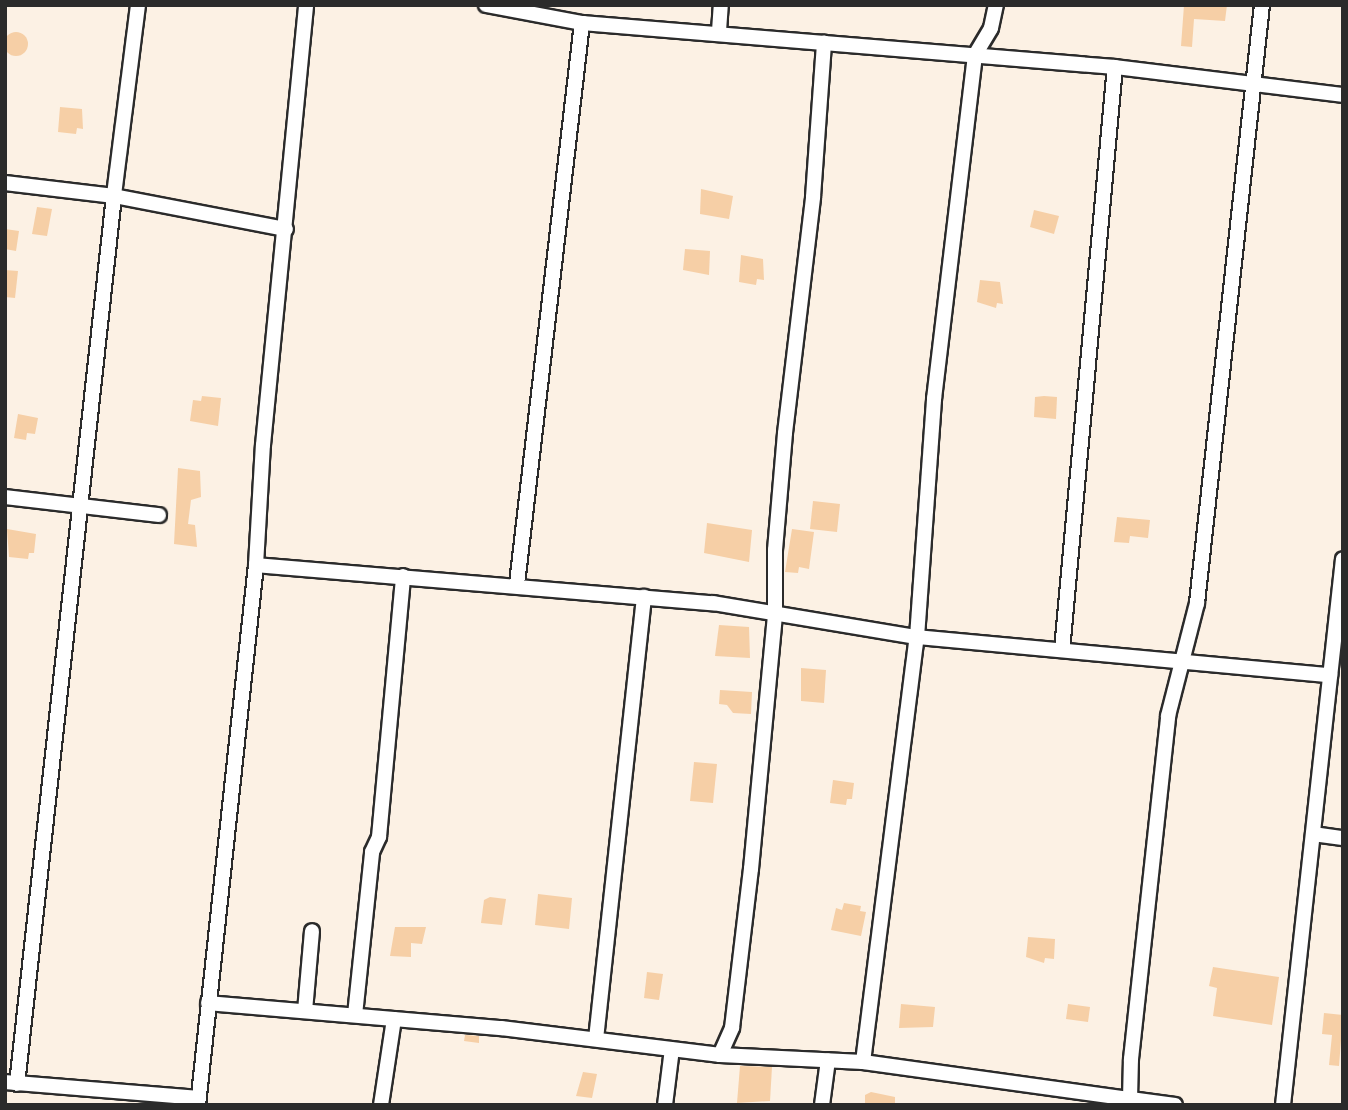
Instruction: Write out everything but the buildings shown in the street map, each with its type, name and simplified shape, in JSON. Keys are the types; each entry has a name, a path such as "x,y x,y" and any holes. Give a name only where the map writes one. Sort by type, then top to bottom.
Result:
{"street":[{"path":"138,5 11,1083 198,1102 256,565 263,445 306,5"},
{"path":"486,5 582,23 719,31 1115,67 1343,95"},
{"path":"719,31 721,5"},
{"path":"863,1062 918,637 934,399 975,55 991,28 996,5"},
{"path":"1129,1102 1162,759 1182,660 1197,603 1262,5"},
{"path":"517,584 582,23"},
{"path":"720,1055 732,1027 775,614 776,537 813,197 824,42"},
{"path":"1062,650 1115,67"},
{"path":"5,183 114,197 286,229"},
{"path":"5,497 159,515"},
{"path":"1283,1105 1343,559"},
{"path":"256,565 517,584 644,597 775,614 918,637 1330,675"},
{"path":"355,1015 372,852 379,837 403,576"},
{"path":"596,1039 644,597"},
{"path":"1313,834 1343,838"},
{"path":"305,1011 312,931"},
{"path":"208,1003 596,1039 720,1055 863,1062 1129,1102 1175,1105"},
{"path":"381,1105 394,1019"},
{"path":"665,1105 673,1049"},
{"path":"822,1105 828,1060"}]}
